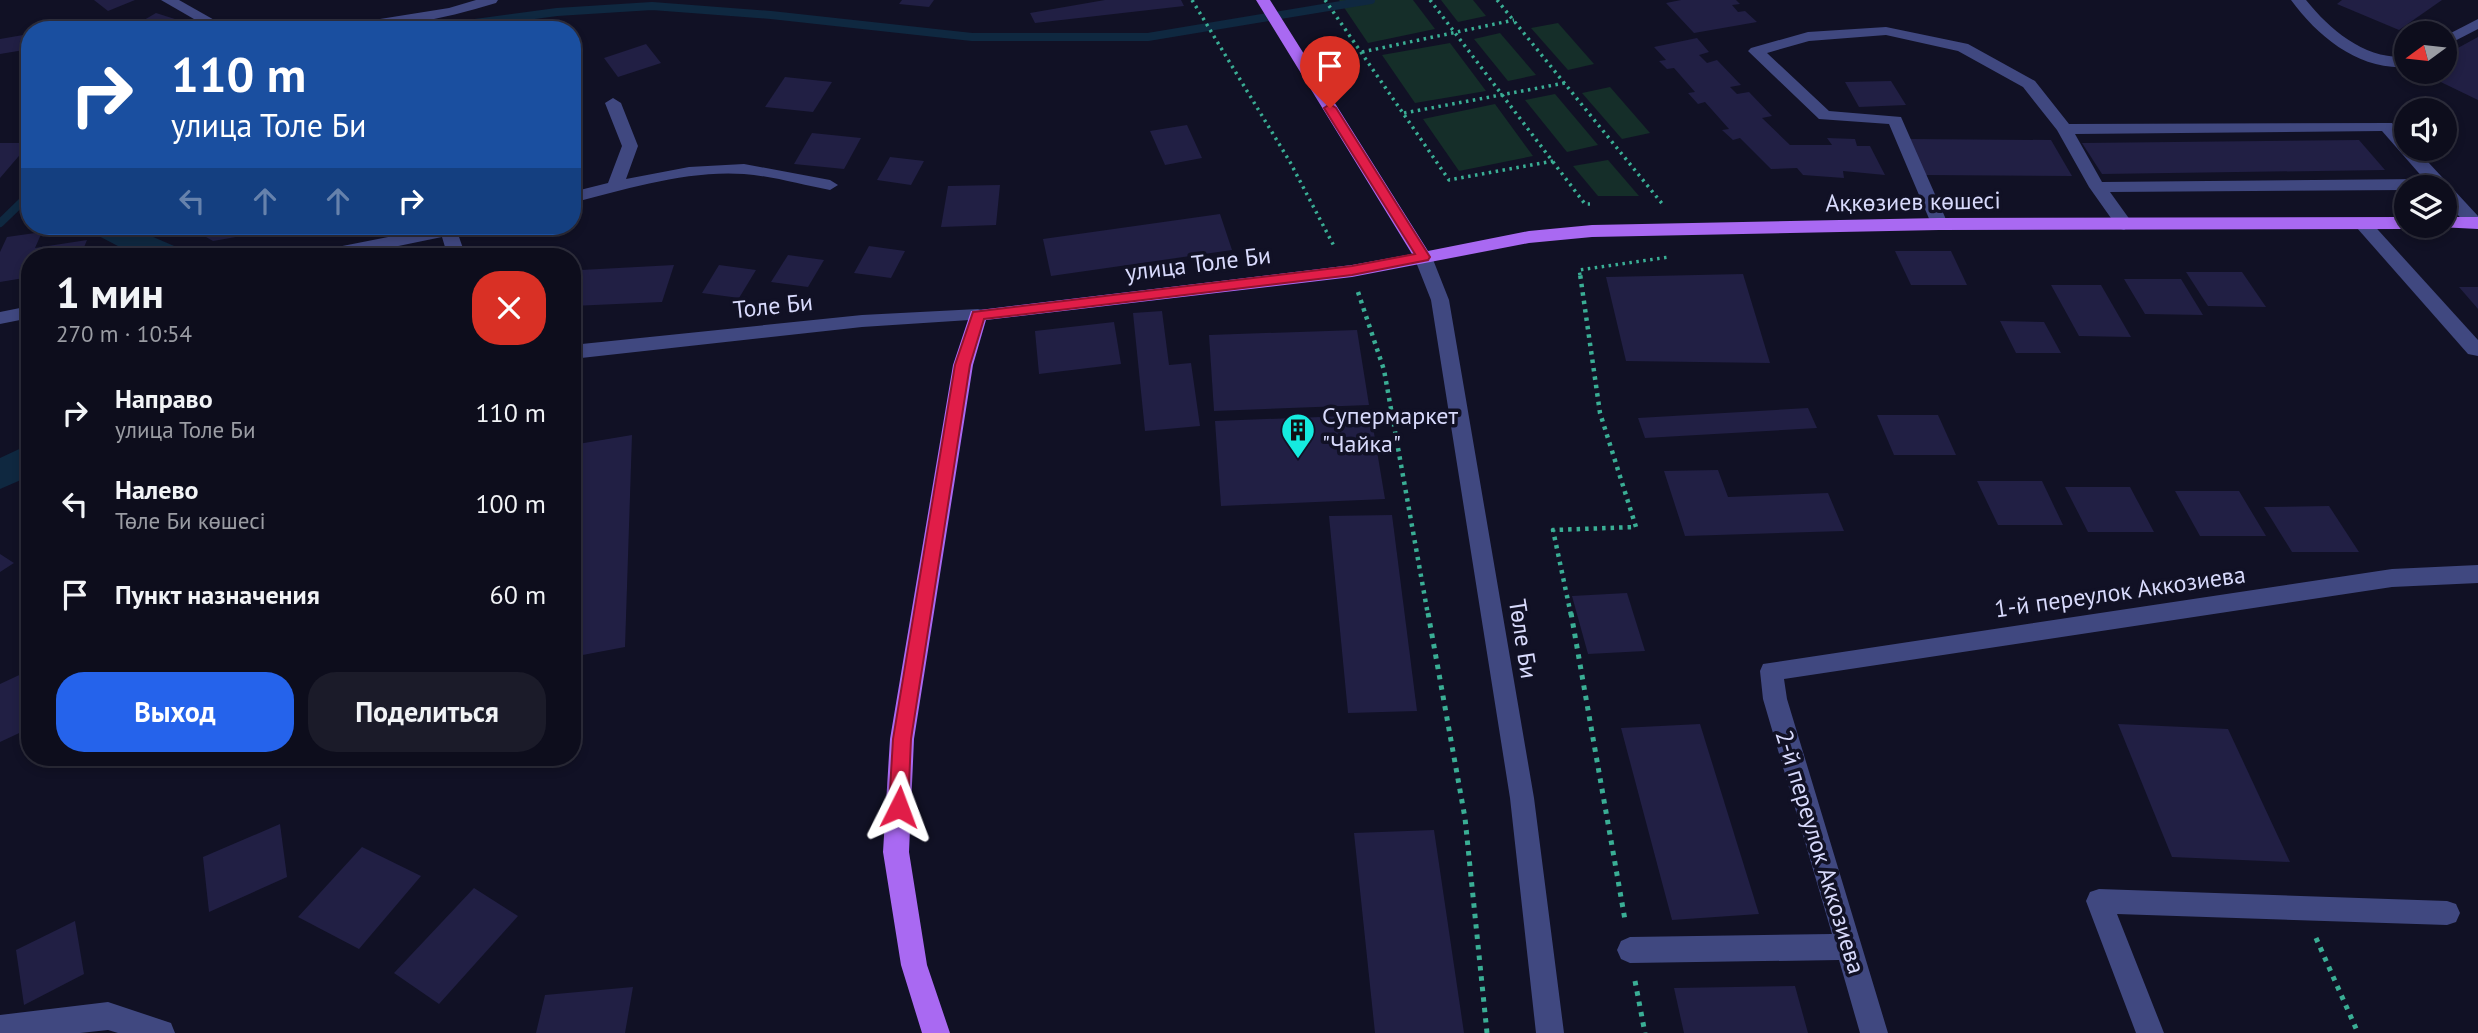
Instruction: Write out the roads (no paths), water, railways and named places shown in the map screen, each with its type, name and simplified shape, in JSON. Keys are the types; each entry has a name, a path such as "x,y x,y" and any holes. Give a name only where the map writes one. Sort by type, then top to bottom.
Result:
{"main road":[{"path":"1263,0 1423,257"},
{"name":"Ақкөзиев көшесі","path":"1423,257 1529,237 1592,231 1938,225 2394,223"},
{"path":"2457,223 2476,223"},
{"name":"улица Толе Би","path":"978,315 1352,271 1423,257"},
{"path":"936,1033 914,965 896,852 902,739 962,365 978,315"}],"street":[{"path":"168,0 208,21"},
{"path":"394,21 451,12 491,0"},
{"path":"2298,0 2309,14 2353,47 2394,62"},
{"path":"2457,35 2478,23"},
{"path":"1938,225 1895,120 1825,116 1756,51 1808,37 1886,31 1963,47 2029,84 2064,130 2097,187 2124,224"},
{"path":"613,103 630,146 615,186"},
{"path":"2064,130 2386,126 2431,175"},
{"path":"581,195 689,172 744,169 830,185"},
{"path":"2097,187 2394,187"},
{"path":"2457,203 2476,223"},
{"path":"2363,224 2478,349"},
{"path":"365,248 433,235"},
{"name":"Төле Би","path":"1423,257 1440,300 1520,785 1550,1033"},
{"path":"0,317 21,314"},
{"name":"Толе Би","path":"581,351 862,321 978,315"},
{"name":"1-й переулок Аккозиева","path":"1772,671 2392,578 2478,574"},
{"name":"2-й переулок Аккозиева","path":"1772,671 1775,699 1874,1033"},
{"path":"2150,1033 2099,901 2447,913"},
{"path":"1630,950 1848,947"},
{"path":"0,1029 108,1016 161,1033"}],"waterway":[{"path":"490,21 557,12 652,6 771,15 972,37 1148,37 1371,0"},
{"path":"0,223 21,203"},
{"path":"121,235 146,248"},
{"path":"0,475 21,463"}],"place":[{"name":"Супермаркет \"Чайка\"","path":"1298,460"}]}
